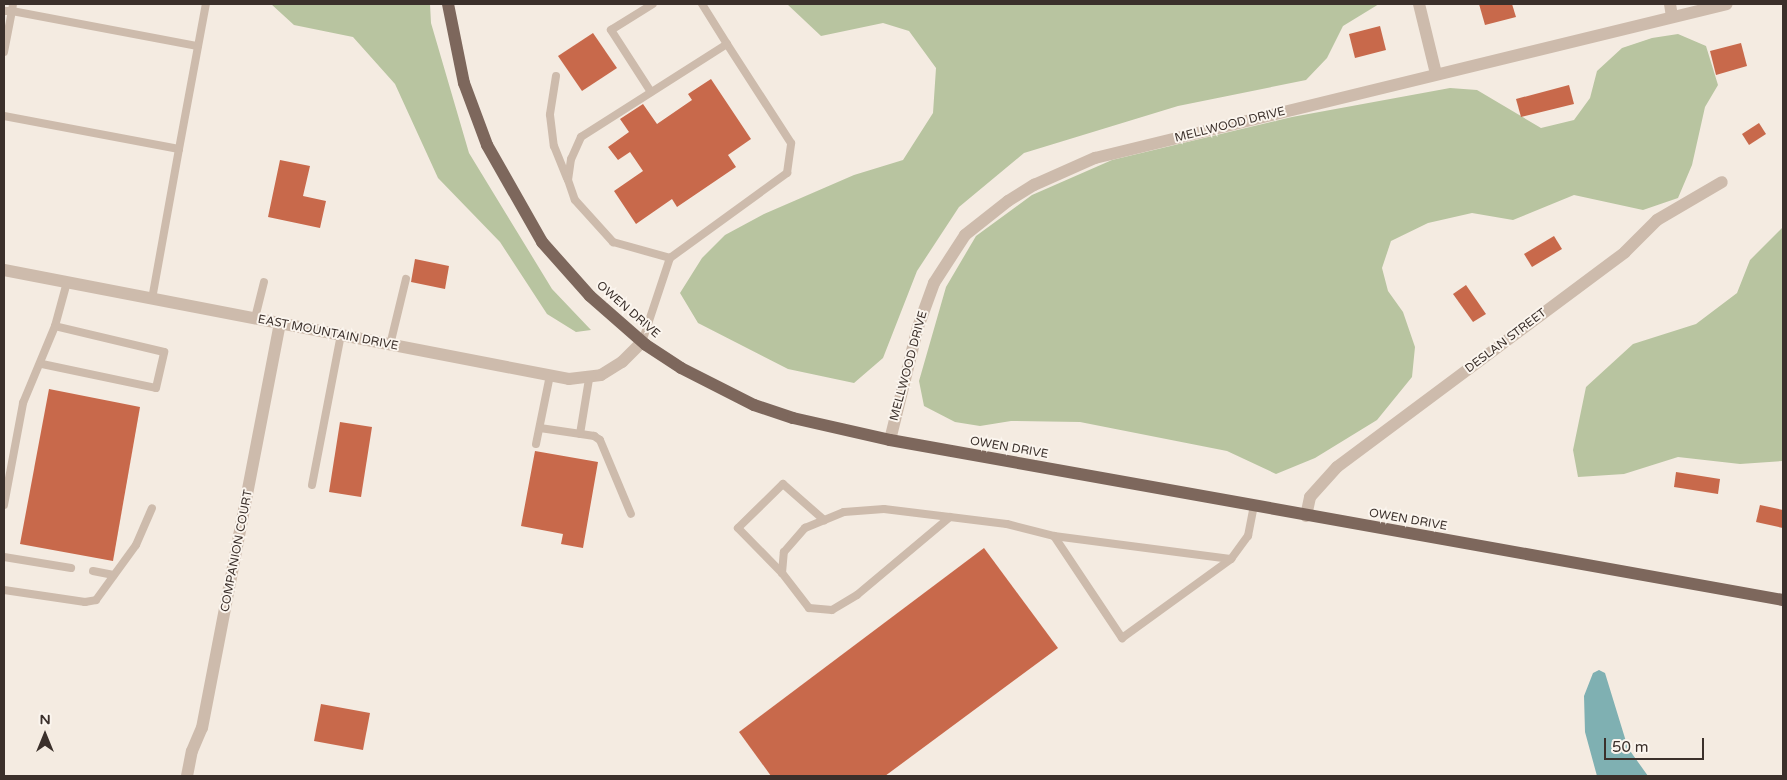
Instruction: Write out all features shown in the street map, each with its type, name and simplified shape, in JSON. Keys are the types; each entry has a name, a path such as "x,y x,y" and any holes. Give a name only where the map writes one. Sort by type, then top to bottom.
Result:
{"main road":[{"name":"OWEN DRIVE","path":"448,4 457,54 487,146 522,210 565,269 642,342 681,368 754,405 793,418 890,440 1783,600"}],"street":[{"path":"1419,4 1436,74"},
{"path":"1670,4 1672,17"},
{"name":"MELLWOOD DRIVE","path":"890,440 918,327 934,283 965,235 1008,201 1059,173 1095,158 1727,4"},
{"name":"DESLAN STREET","path":"1306,516 1310,497 1337,467 1625,252 1657,220 1722,182"},
{"name":"EAST MOUNTAIN DRIVE","path":"4,270 550,375 589,378"},
{"name":"COMPANION COURT","path":"187,776 192,751 204,718 280,324"},
{"path":"589,378 622,362 642,342"}],"lane":[{"path":"152,299 206,4"},
{"path":"651,92 611,30 653,4"},
{"path":"642,342 670,258 787,173 791,143 702,4"},
{"path":"4,52 10,9 198,46"},
{"path":"568,180 571,159 581,137 727,44"},
{"path":"556,76 550,115 554,146 575,200 613,242 670,258"},
{"path":"4,116 179,149"},
{"path":"390,345 406,279"},
{"path":"4,505 23,403 42,364 67,282"},
{"path":"255,318 264,282"},
{"path":"42,364 156,388 164,352 55,326"},
{"path":"312,485 341,335"},
{"path":"536,444 550,375"},
{"path":"580,434 589,378"},
{"path":"540,428 594,436 602,443 631,514"},
{"path":"824,520 783,484 738,528 782,573 809,608 832,610 857,595 950,517"},
{"path":"1054,536 1122,638 1231,559 1248,536 1254,506"},
{"path":"4,590 85,602 96,600 136,545 152,508"},
{"path":"782,573 784,552 805,528 844,512 884,509 1007,524 1054,536 1231,559"},
{"path":"4,557 72,568"},
{"path":"93,571 114,574"}],"green space":[{"path":"271,4 430,4 431,23 469,153 552,289 591,330 576,332 547,314 500,242 438,178 395,84 353,37 294,25"},
{"path":"787,4 1379,4 1343,26 1327,58 1306,80 1178,106 1024,153 959,207 917,271 883,358 854,383 788,369 698,323 680,293 702,258 725,235 764,214 854,175 903,160 933,113 936,68 909,31 883,23 821,36"},
{"path":"1678,34 1706,46 1718,85 1705,107 1692,165 1678,198 1643,210 1574,195 1513,220 1472,213 1428,223 1391,241 1382,268 1388,291 1403,312 1415,347 1412,377 1377,420 1315,458 1276,474 1227,451 1080,422 1011,421 980,426 955,422 924,406 919,381 946,287 976,236 1032,195 1112,160 1292,117 1450,88 1477,90 1541,128 1574,120 1590,98 1597,71 1622,48 1652,38"},
{"path":"1783,227 1783,461 1740,464 1678,457 1624,474 1578,477 1573,450 1586,387 1633,344 1696,324 1737,293 1750,260"}],"water":[{"path":"1599,670 1605,673 1628,748 1648,776 1597,776 1585,732 1584,696 1593,673"}],"building":[{"path":"1479,4 1512,4 1516,17 1485,25"},
{"path":"1380,26 1386,50 1355,58 1349,34"},
{"path":"593,33 617,68 582,91 558,56"},
{"path":"1741,43 1747,66 1716,75 1710,51"},
{"path":"711,79 751,139 728,155 736,167 677,207 672,199 636,224 614,191 643,171 630,152 618,160 608,147 629,132 620,119 643,104 657,124 692,100 688,94"},
{"path":"1569,85 1574,104 1521,117 1516,99"},
{"path":"1759,123 1766,134 1749,145 1742,134"},
{"path":"280,160 310,166 303,196 326,201 320,228 268,217"},
{"path":"1554,236 1562,249 1532,267 1524,254"},
{"path":"415,259 449,266 445,289 411,282"},
{"path":"1466,285 1486,314 1473,322 1453,294"},
{"path":"49,389 140,407 113,561 20,544"},
{"path":"340,422 372,427 361,497 329,492"},
{"path":"535,451 598,462 583,548 561,544 563,534 521,526"},
{"path":"1676,472 1720,479 1718,494 1674,487"},
{"path":"1760,505 1783,510 1783,528 1756,522"},
{"path":"984,548 1058,648 885,776 771,776 739,732"},
{"path":"321,704 370,713 363,750 314,741"}]}
